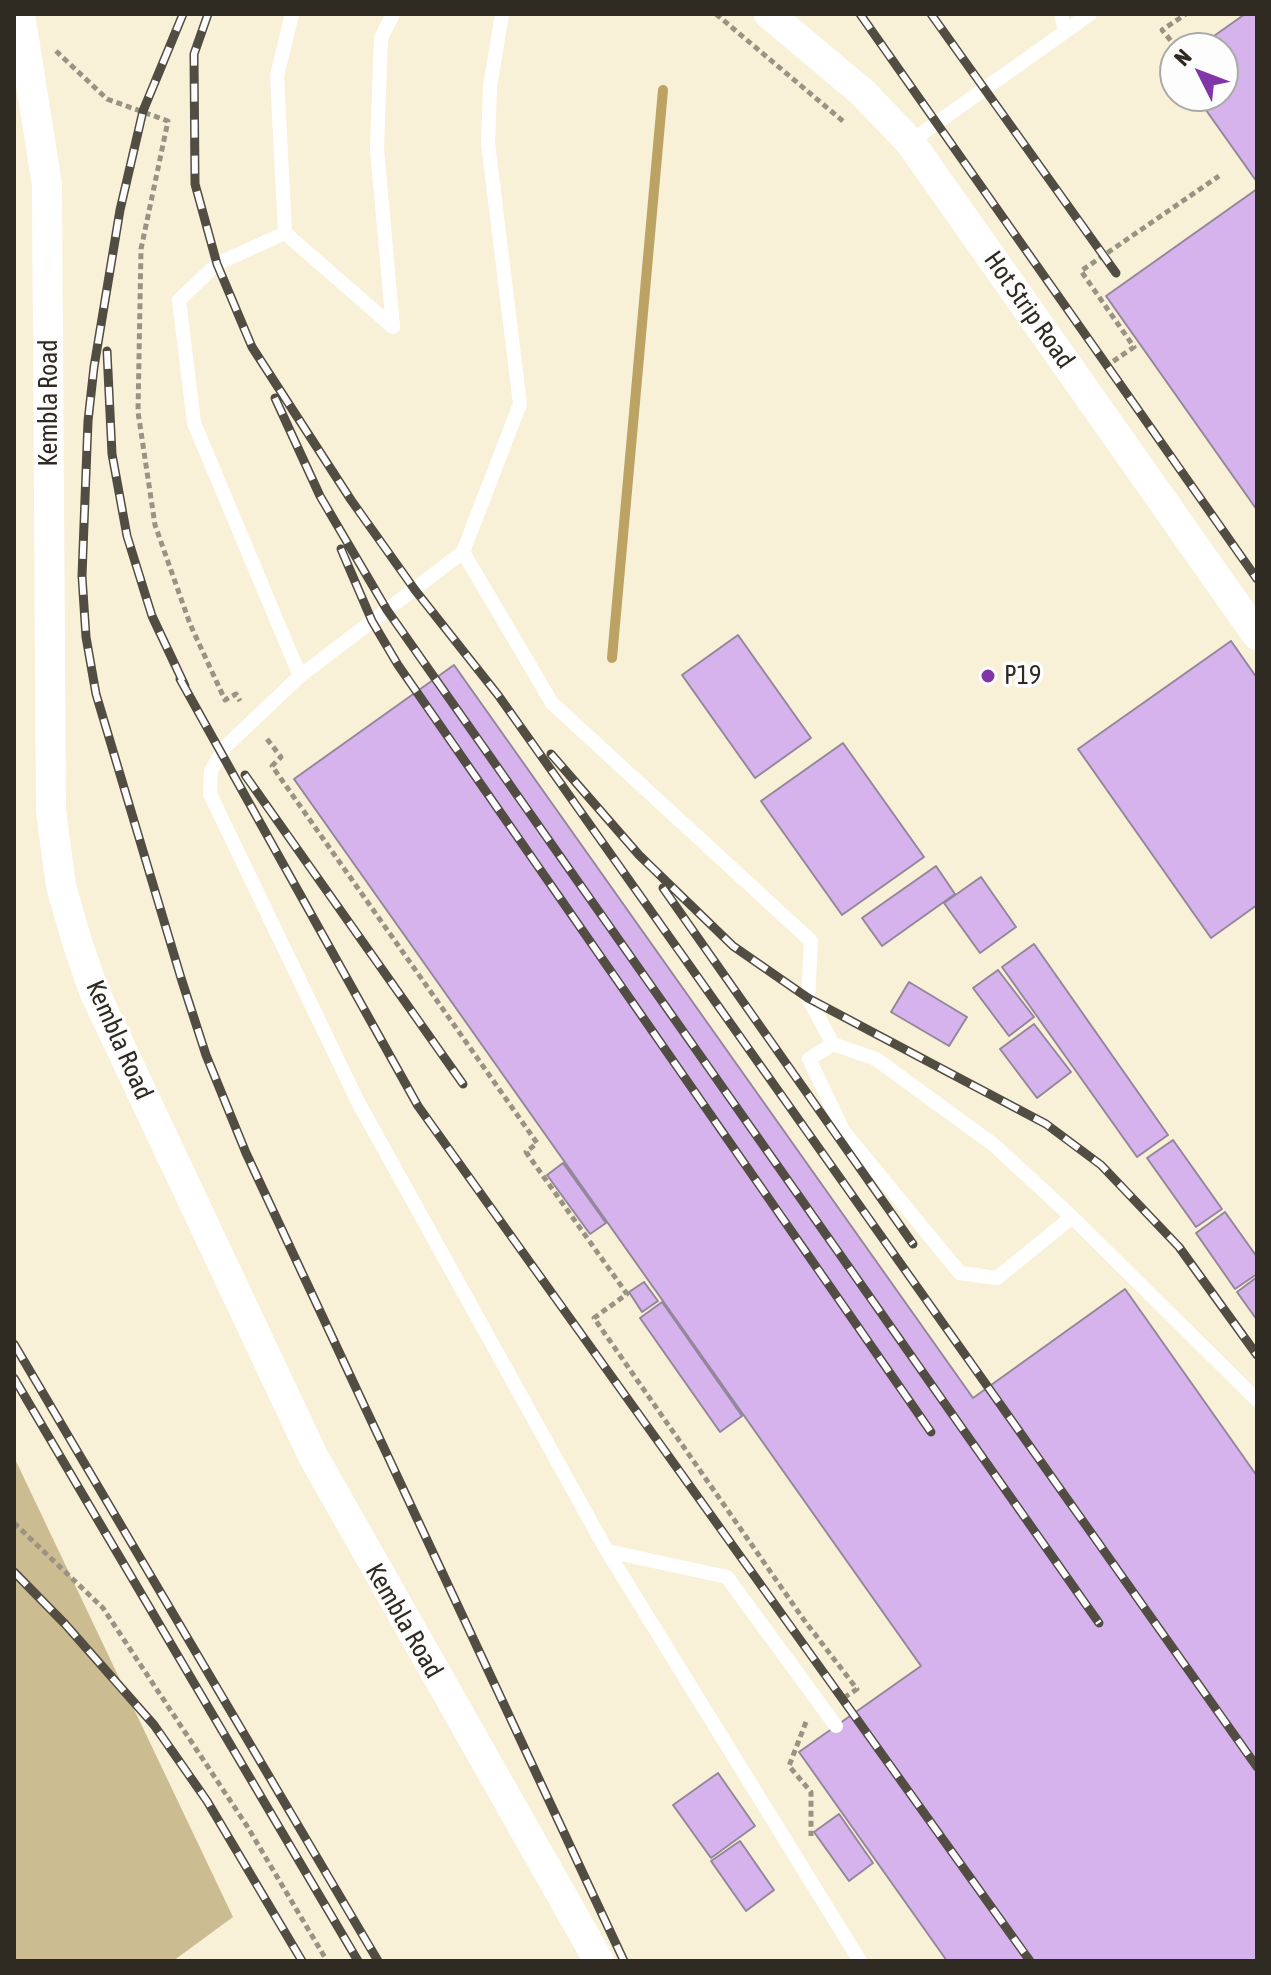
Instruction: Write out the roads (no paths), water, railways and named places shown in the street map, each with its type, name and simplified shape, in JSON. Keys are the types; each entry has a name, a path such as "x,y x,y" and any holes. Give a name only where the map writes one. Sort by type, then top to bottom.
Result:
{"street":[{"name":"Kembla Road","path":"20,14 47,185 51,811 61,886 77,942 94,991 313,1456 599,1961"},
{"name":"Hot Strip Road","path":"769,14 863,93 910,142 1257,635"}],"lane":[{"path":"292,14 277,76 285,233 393,327 377,149 381,38 393,14"},
{"path":"502,14 490,87 488,143 520,404 463,552 300,676 216,760 209,781 210,794 358,1102 607,1551 860,1961"},
{"path":"1061,14 1065,31"},
{"path":"910,142 1090,14"},
{"path":"285,233 217,264 179,300 194,423 300,676"},
{"path":"463,552 552,703 811,941 808,998 833,1044 876,1059 994,1145 1072,1217 1257,1400"},
{"path":"833,1044 809,1059 844,1132 960,1273 997,1278 1072,1217"},
{"path":"607,1551 727,1577 836,1726"}],"waterway":[{"path":"612,658 663,90"}],"railway":[{"path":"183,14 143,111 120,210 94,367 88,421 82,576 86,637 96,694 206,1055 246,1153 624,1961"},
{"path":"208,14 194,54 195,184 217,264 252,347 351,500 415,590 498,695 1257,1767"},
{"path":"860,14 1257,579"},
{"path":"931,14 1116,273"},
{"path":"107,351 112,454 127,536 152,616 185,686"},
{"path":"275,398 320,496 387,610 1099,1623"},
{"path":"341,549 372,621 398,665 931,1432"},
{"path":"180,679 418,1106 1030,1961"},
{"path":"551,754 639,855 733,946 808,998 1046,1124 1101,1165 1179,1247 1257,1355"},
{"path":"245,775 463,1084"},
{"path":"663,888 913,1244"},
{"path":"14,1344 378,1961"},
{"path":"14,1378 358,1961"},
{"path":"14,1572 65,1624 154,1725 207,1801 302,1961"}],"place":[{"name":"P19","path":"988,676"}]}
